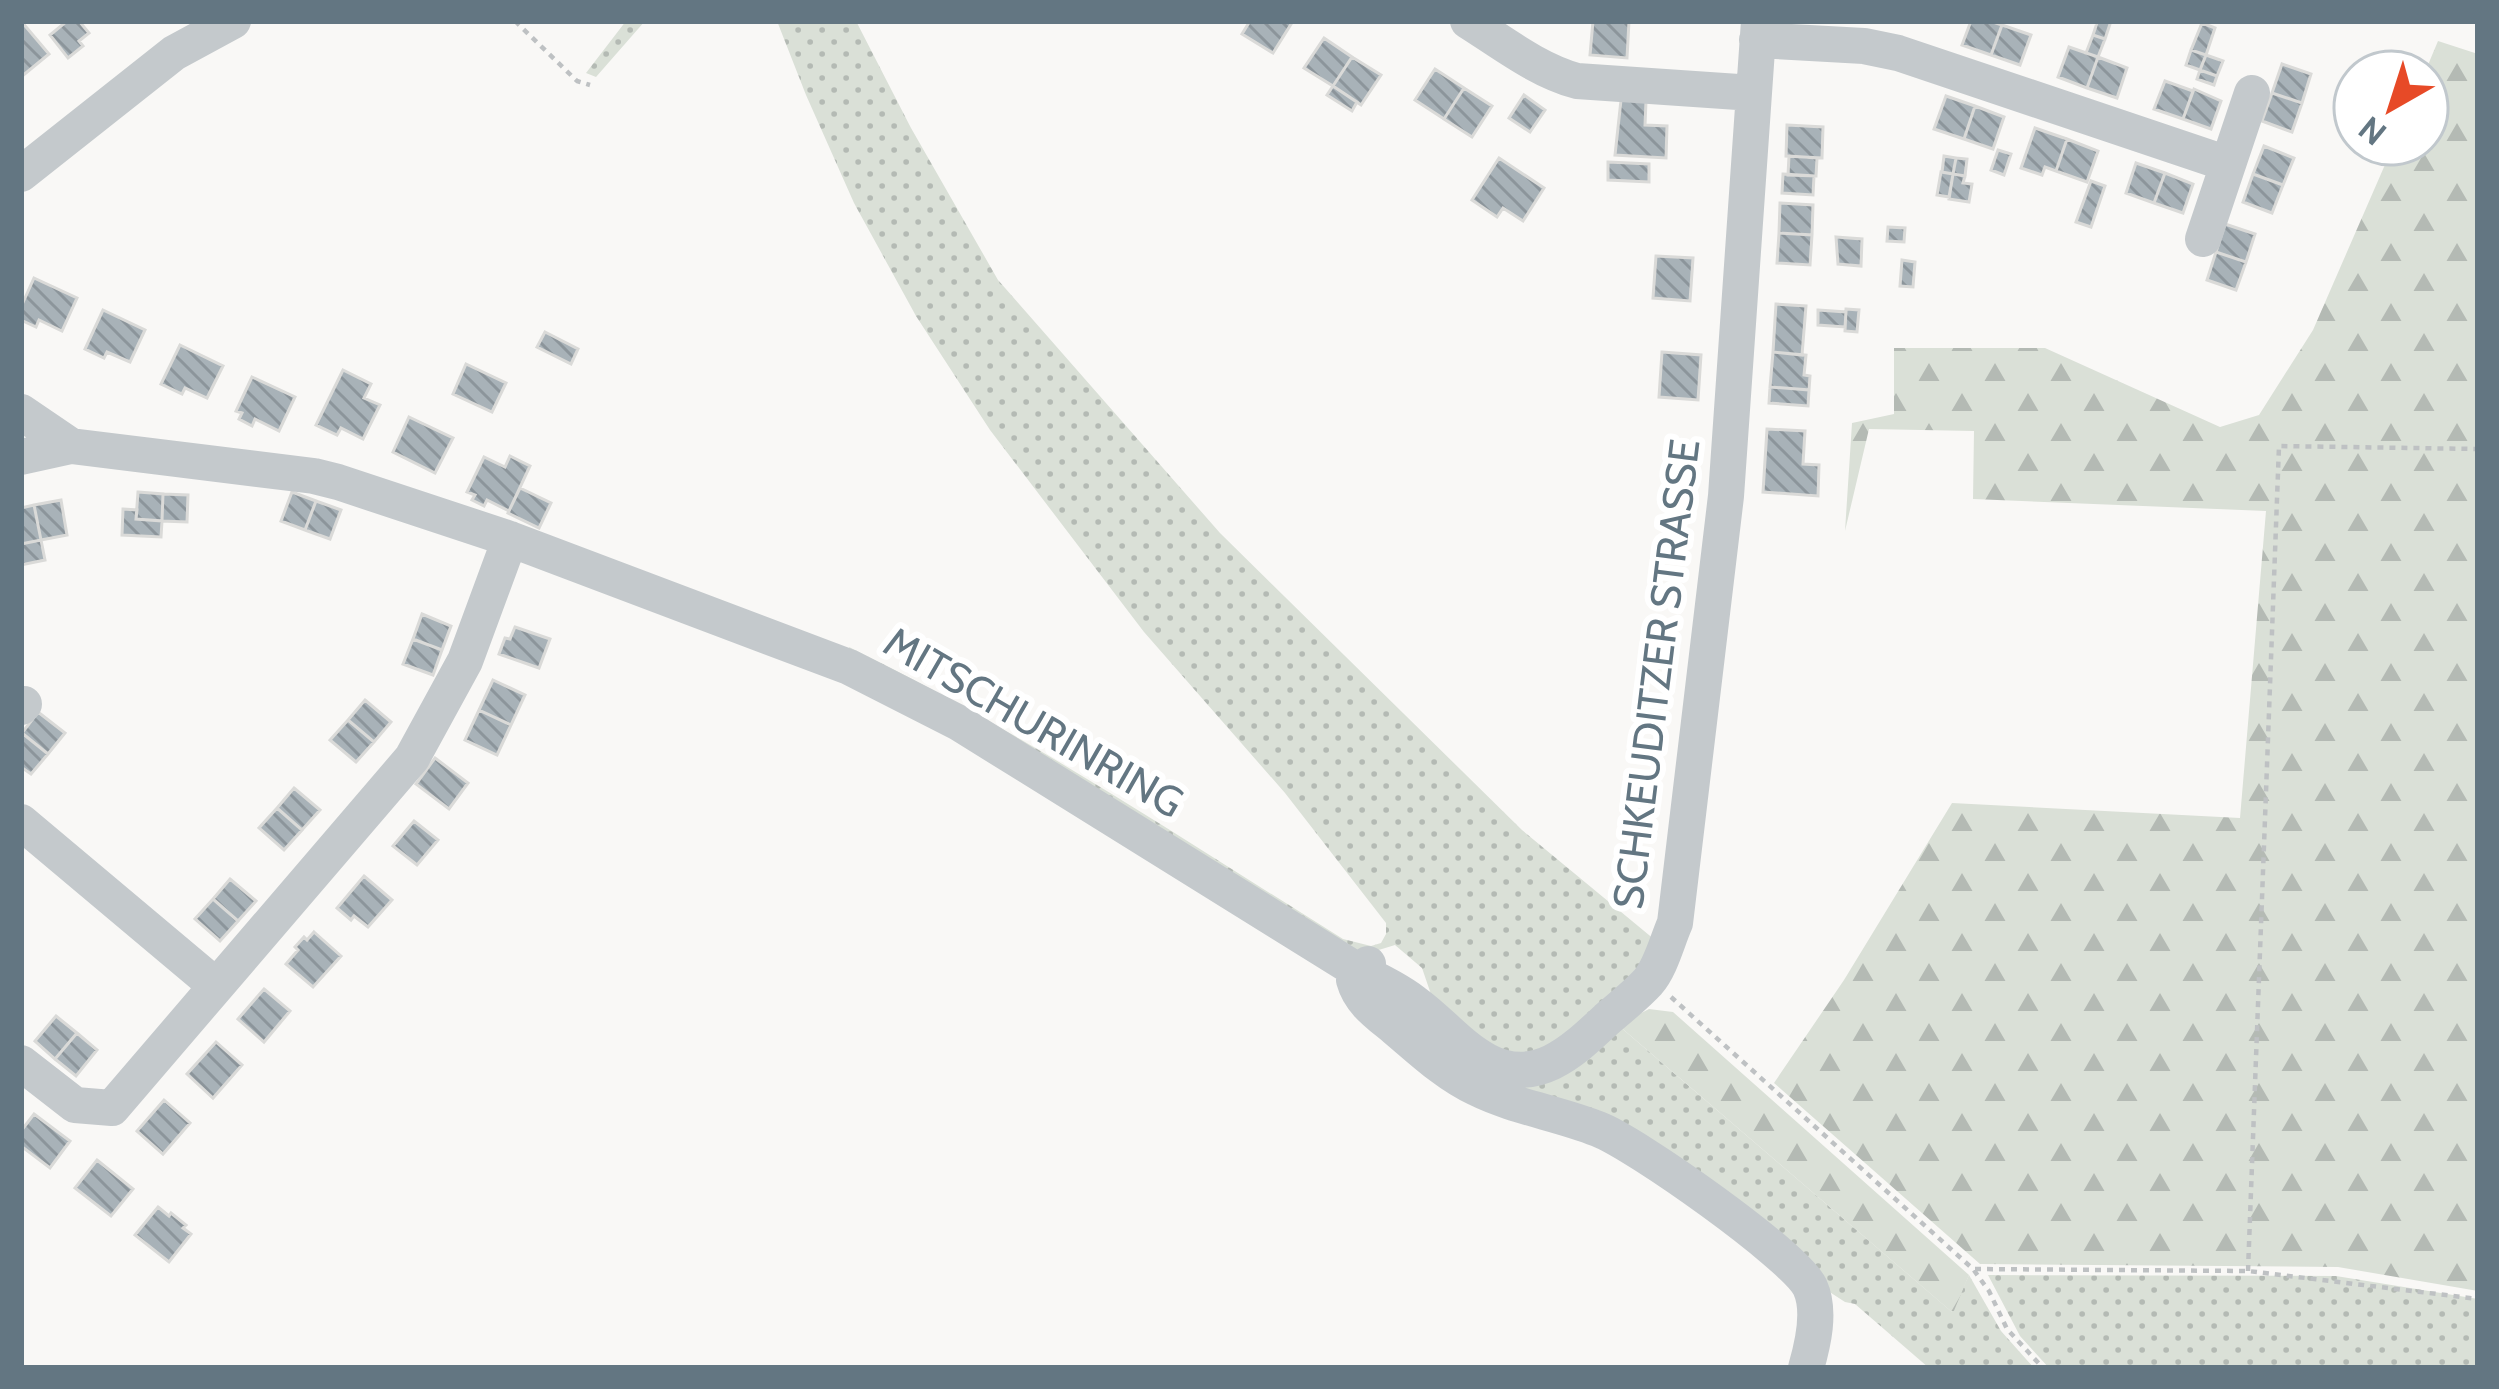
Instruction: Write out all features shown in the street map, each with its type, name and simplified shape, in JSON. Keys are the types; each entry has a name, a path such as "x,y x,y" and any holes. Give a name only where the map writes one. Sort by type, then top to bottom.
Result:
{"street":[{"path":"21,174 174,53 233,21"},
{"path":"1468,21 1557,76 1753,93"},
{"path":"1758,30 1898,53 2228,164"},
{"name":"SCHKEUDITZER STRASSE","path":"1358,971 1415,1003 1487,1061 1529,1070 1574,1051 1651,979 1675,923 1726,496 1758,30"},
{"path":"2203,239 2252,93"},
{"path":"21,412 70,446"},
{"name":"MITSCHURINRING","path":"21,457 70,446 338,482 510,539 849,667 958,723 1358,971"},
{"path":"21,1063 75,1106 112,1108 412,758 465,661 510,539"},
{"path":"21,822 214,986"},
{"path":"1358,971 1357,991 1370,1007 1444,1069 1475,1088 1601,1130 1655,1160 1785,1259 1810,1287 1816,1320 1806,1368"}],"path":[{"path":"515,21 578,81 590,85"},
{"path":"2248,1271 2279,446 2478,448"},
{"path":"1651,979 1973,1269 2007,1329 2043,1368"},
{"path":"1973,1269 2248,1271 2478,1299"}],"green space":[{"path":"626,21 645,21 596,77 586,73"},
{"path":"777,21 856,21 998,280 1220,533 1522,830 1655,940 1627,988 1566,1043 1504,1059 1435,1006 1422,968 1395,945 1369,953 1355,951 852,658 849,647 976,714 1343,939 1371,946 1381,943 1386,934 1386,923 1285,793 1144,632 990,430 916,316 854,203"},
{"path":"2438,41 2478,54 2478,1291 2338,1267 1980,1264 1774,1083 1844,980 1952,803 2240,818 2266,511 1973,499 1974,431 1869,429 1845,531 1852,423 1894,414 1894,348 2045,348 2220,427 2259,415 2313,330 2384,168 2451,168 2451,48 2435,48"},
{"path":"1649,1009 1673,1012 1969,1275 1953,1313 1618,1025"},
{"path":"1618,1025 1952,1312 1969,1275 2001,1331 2034,1368 1929,1368 1855,1304 1845,1302 1500,1074"},
{"path":"1988,1275 2336,1276 2478,1299 2478,1368 2049,1368 2020,1336"}],"building":[{"path":"21,21 49,54 21,77"},
{"path":"67,21 79,21 89,33 79,41 83,46 68,58 50,35"},
{"path":"1250,21 1293,21 1273,53 1242,34"},
{"path":"1593,21 1629,21 1627,58 1590,55"},
{"path":"1971,21 2002,25 1991,55 1962,45"},
{"path":"2091,21 2111,21 2105,39 2093,35 2097,23"},
{"path":"2202,23 2215,28 2206,55 2191,50"},
{"path":"2002,25 2031,35 2020,65 1991,55"},
{"path":"2093,35 2105,39 2098,57 2086,53"},
{"path":"1324,38 1352,57 1333,86 1304,68"},
{"path":"2069,47 2098,57 2087,88 2058,77"},
{"path":"2191,50 2206,55 2200,70 2186,65"},
{"path":"2206,55 2223,61 2217,76 2200,70"},
{"path":"1352,57 1381,75 1361,105 1333,86"},
{"path":"2098,57 2127,68 2117,98 2087,88"},
{"path":"2282,64 2311,74 2302,103 2272,93"},
{"path":"1435,69 1464,88 1444,119 1415,100"},
{"path":"2200,70 2217,76 2214,85 2197,79"},
{"path":"2165,81 2193,91 2183,119 2154,109"},
{"path":"1333,86 1357,102 1352,111 1327,95"},
{"path":"1464,88 1492,106 1472,137 1444,119"},
{"path":"2194,89 2221,101 2211,129 2183,119"},
{"path":"2272,93 2302,103 2292,132 2262,121"},
{"path":"1524,95 1545,110 1530,132 1509,118"},
{"path":"1946,96 1975,106 1964,139 1934,129"},
{"path":"1621,100 1646,101 1645,125 1667,126 1666,158 1615,155"},
{"path":"1975,106 2004,117 1993,149 1964,139"},
{"path":"1787,125 1823,127 1822,158 1786,156"},
{"path":"2035,128 2067,139 2056,171 2045,167 2042,175 2021,168"},
{"path":"2067,139 2098,151 2087,182 2056,171"},
{"path":"2264,146 2294,158 2283,185 2253,174"},
{"path":"1998,150 2011,154 2004,175 1991,170"},
{"path":"1789,156 1817,158 1816,176 1788,175"},
{"path":"1944,156 1956,158 1953,174 1942,172"},
{"path":"1499,158 1544,188 1523,221 1503,208 1497,217 1472,200"},
{"path":"1956,158 1967,159 1965,176 1953,174"},
{"path":"1608,162 1649,164 1649,182 1608,180"},
{"path":"2136,163 2165,173 2154,203 2126,193"},
{"path":"1941,172 1953,174 1949,197 1937,195"},
{"path":"2165,173 2193,184 2183,213 2154,203"},
{"path":"1783,174 1814,176 1813,195 1782,193"},
{"path":"1953,174 1965,176 1963,183 1972,184 1969,202 1949,199"},
{"path":"2253,174 2283,185 2272,213 2243,202"},
{"path":"2091,181 2105,186 2091,227 2076,222"},
{"path":"1780,203 1813,205 1812,235 1779,233"},
{"path":"2225,224 2255,234 2246,262 2216,252"},
{"path":"1888,227 1905,228 1904,242 1887,241"},
{"path":"1779,233 1812,235 1810,265 1777,263"},
{"path":"1836,237 1862,239 1861,266 1838,264"},
{"path":"2216,252 2246,262 2236,290 2207,280"},
{"path":"1656,256 1693,258 1690,301 1653,298"},
{"path":"1902,260 1915,262 1913,287 1900,286"},
{"path":"34,278 77,298 62,331 39,320 36,327 21,320 21,307"},
{"path":"1776,304 1806,306 1802,355 1773,352"},
{"path":"1846,309 1859,310 1857,332 1845,331"},
{"path":"103,310 145,330 130,362 85,349"},
{"path":"1818,310 1846,312 1845,327 1818,325"},
{"path":"545,332 578,349 571,364 537,347"},
{"path":"180,345 223,366 207,398 161,384"},
{"path":"1662,352 1701,355 1698,400 1659,397"},
{"path":"1773,352 1806,355 1804,375 1810,376 1809,390 1770,387"},
{"path":"466,364 506,383 492,412 453,394"},
{"path":"343,370 371,384 364,398 380,405 363,439 341,428 337,435 316,425"},
{"path":"252,377 295,397 279,431 255,419 252,426 239,419 242,413 236,411"},
{"path":"1770,387 1809,390 1808,406 1769,403"},
{"path":"409,417 453,438 435,473 393,452"},
{"path":"1767,429 1805,431 1803,464 1819,465 1818,496 1763,492"},
{"path":"510,456 530,466 509,511 487,500 484,506 472,500 475,495 467,492 484,457 505,467"},
{"path":"520,488 551,503 539,528 508,513"},
{"path":"138,492 163,494 162,521 136,519"},
{"path":"292,492 316,501 305,530 281,521"},
{"path":"163,494 188,495 187,522 162,521"},
{"path":"61,500 67,535 41,540 34,505"},
{"path":"316,501 341,510 330,539 305,530"},
{"path":"34,505 41,540 21,544 21,508"},
{"path":"123,509 137,510 136,519 162,521 161,537 122,535"},
{"path":"41,540 45,560 21,565 21,544"},
{"path":"422,614 451,626 442,650 413,639"},
{"path":"515,627 550,639 539,668 499,654"},
{"path":"413,639 442,650 433,675 403,664"},
{"path":"493,680 525,695 511,725 479,710"},
{"path":"365,700 391,722 374,742 348,720"},
{"path":"479,710 511,725 497,755 465,740"},
{"path":"38,712 65,733 48,754 22,733"},
{"path":"348,720 374,742 356,762 330,740"},
{"path":"22,733 48,754 31,774 21,767"},
{"path":"435,758 468,783 449,809 416,784"},
{"path":"294,788 320,810 302,830 277,808"},
{"path":"277,808 302,830 284,850 259,828"},
{"path":"414,821 438,840 417,865 393,846"},
{"path":"364,876 392,900 368,927 337,908"},
{"path":"230,879 256,901 238,921 213,899"},
{"path":"213,899 238,921 220,941 195,919"},
{"path":"314,932 341,956 313,987 286,964 298,950 295,947"},
{"path":"264,989 290,1011 264,1042 238,1019"},
{"path":"56,1016 77,1033 55,1059 35,1041"},
{"path":"77,1033 97,1050 76,1076 55,1059"},
{"path":"216,1042 242,1065 213,1098 187,1074"},
{"path":"164,1100 190,1123 163,1154 137,1131"},
{"path":"34,1114 70,1141 50,1168 21,1146 21,1131"},
{"path":"97,1160 133,1189 111,1216 75,1188"},
{"path":"158,1207 186,1225 183,1228 191,1234 169,1262 135,1235"}]}
